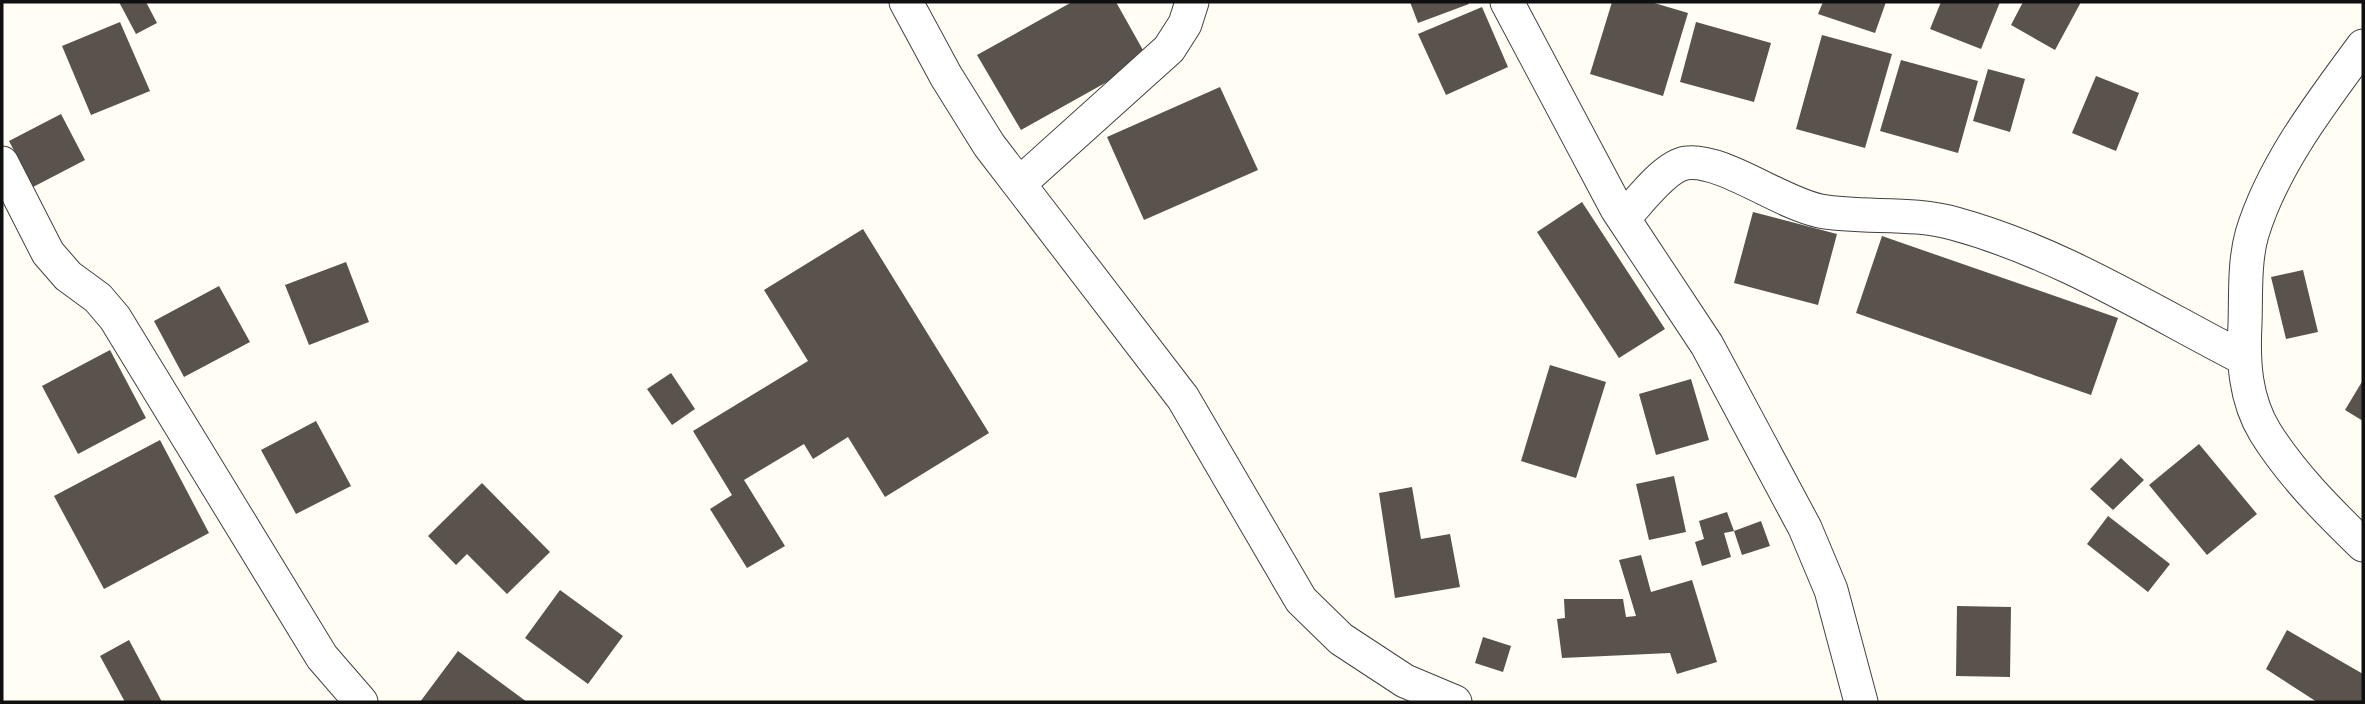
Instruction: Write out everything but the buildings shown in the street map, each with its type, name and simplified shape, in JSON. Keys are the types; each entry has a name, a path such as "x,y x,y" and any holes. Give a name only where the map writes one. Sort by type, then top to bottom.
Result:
{"street":[{"path":"906,2 946,76 989,145 1183,398 1301,600 1341,639 1405,692 1455,702"},
{"path":"1019,184 1169,49 1185,24 1192,2"},
{"path":"1507,2 1624,218 1707,345 1805,528 1831,590 1861,702"},
{"path":"2363,46 2316,110 2278,173 2252,235 2246,278 2244,358 2248,393 2265,431 2304,484 2363,545"},
{"path":"2,163 48,253 68,276 98,298 115,318 322,657 361,702"},
{"path":"1624,218 1664,175 1684,163 1709,164 1788,200 1820,211 1933,218 2017,245 2076,271 2244,358"}]}
